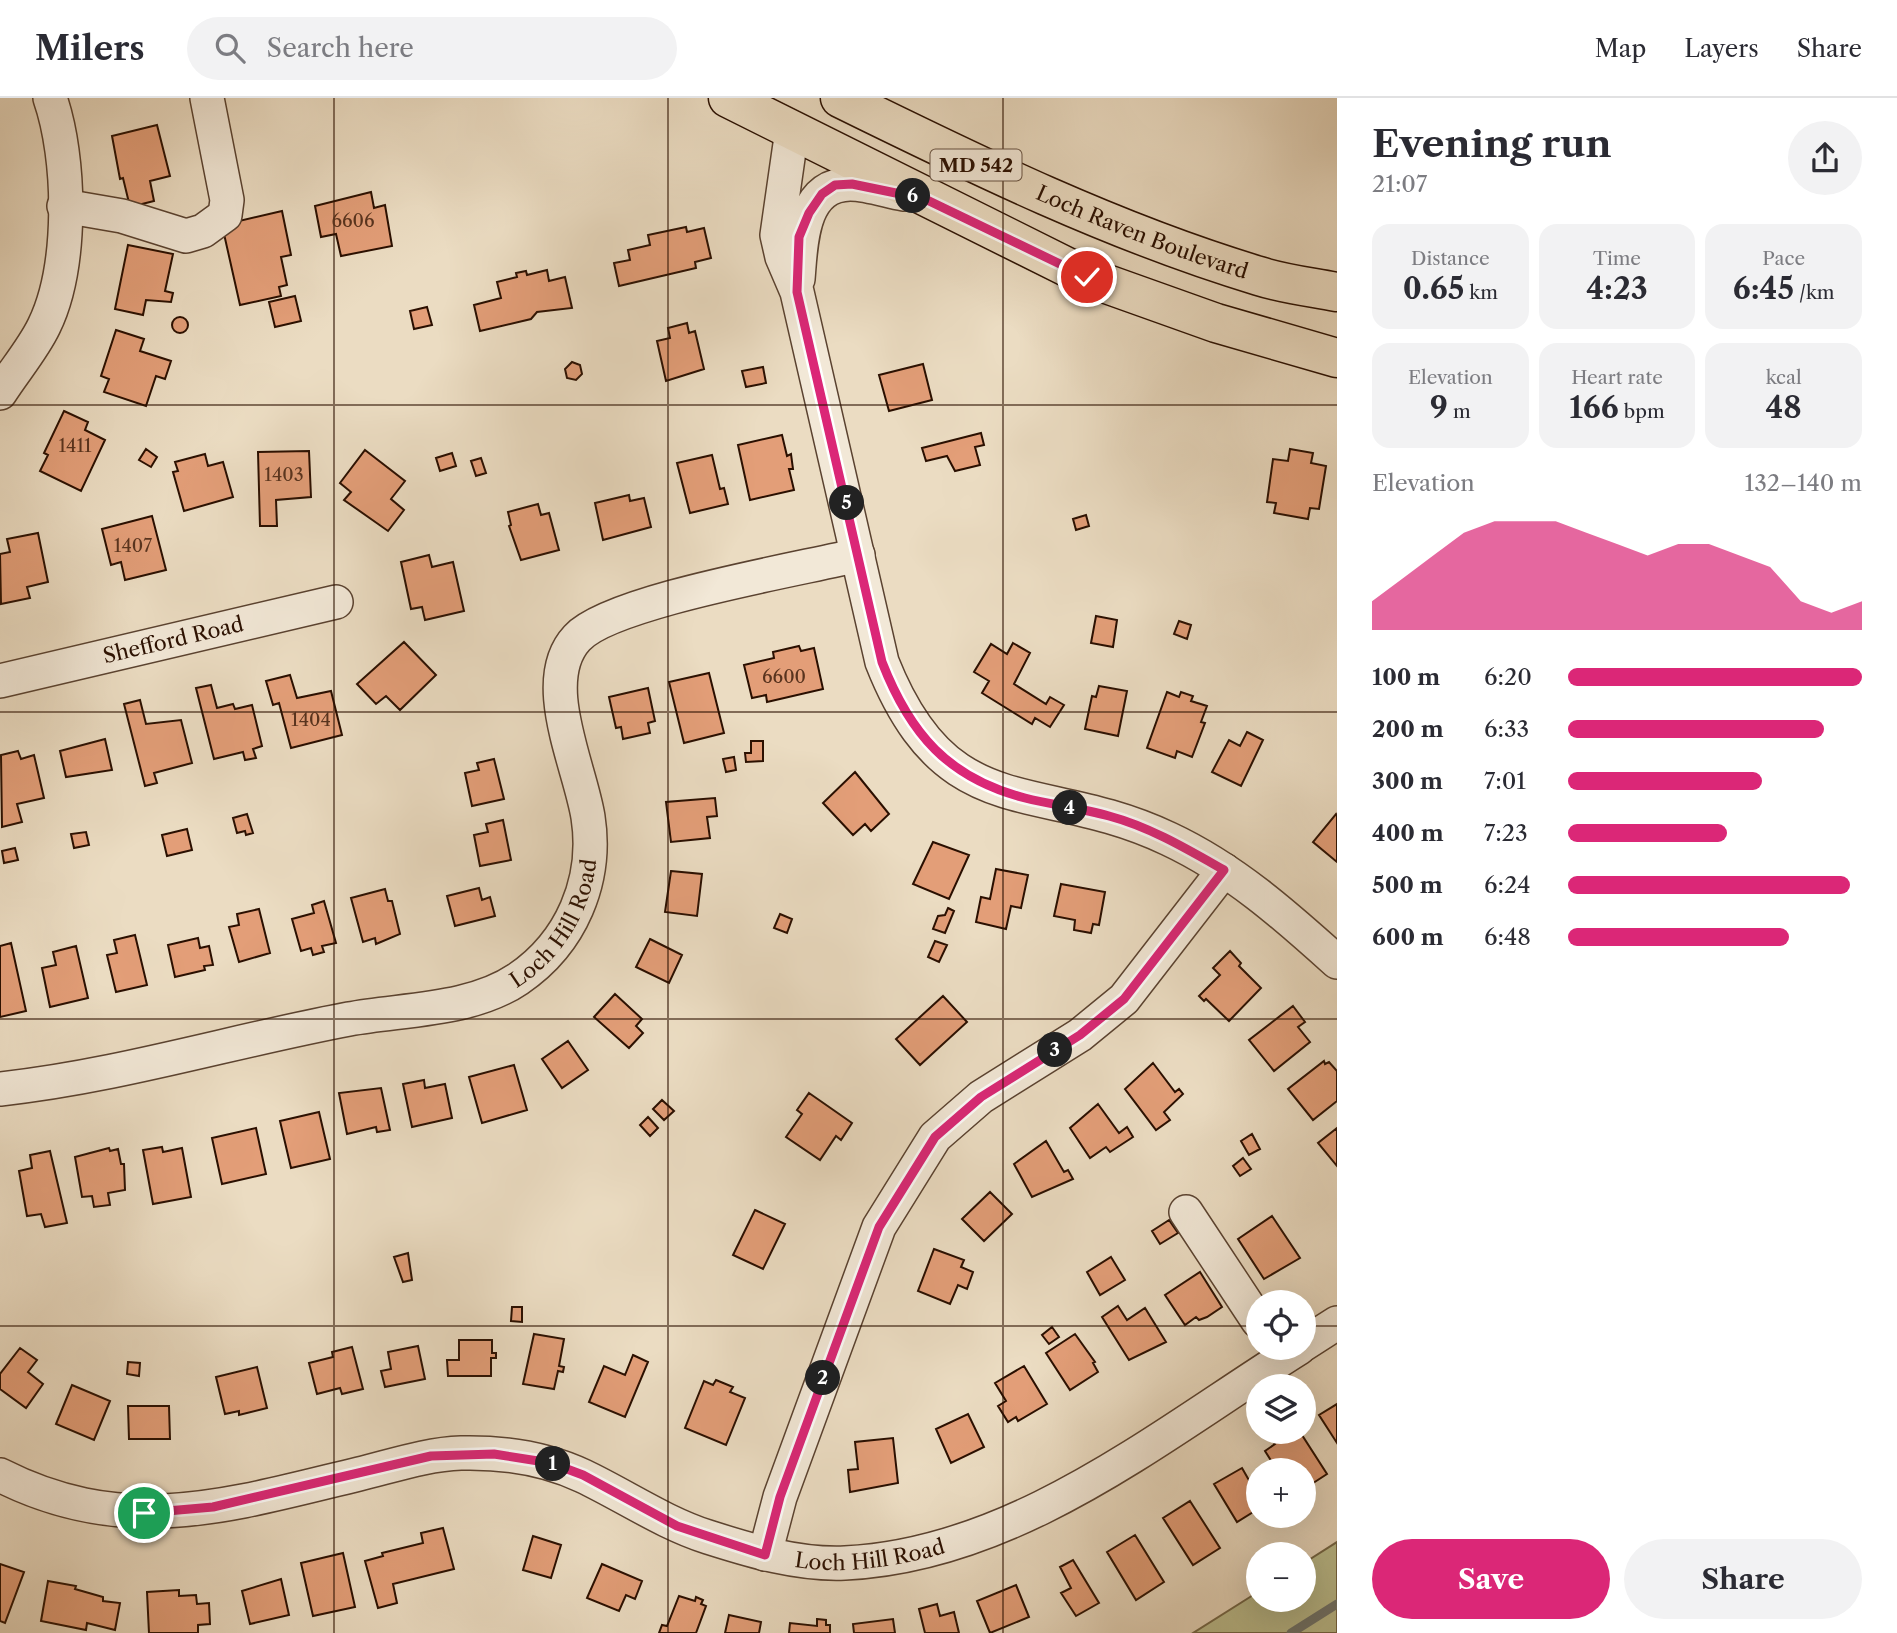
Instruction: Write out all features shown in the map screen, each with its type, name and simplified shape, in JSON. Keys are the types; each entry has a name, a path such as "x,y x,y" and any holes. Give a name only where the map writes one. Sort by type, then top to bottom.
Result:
{"main road":[{"name":"MD 542","path":"728,98 925,199 1087,277 1216,323 1337,358"},
{"name":"Loch Raven Boulevard","path":"860,102 1035,193 1115,226 1261,277 1337,292"},
{"path":"792,130 841,130 1056,236 1115,226"}],"street":[{"path":"0,393 44,326 57,291 65,183 58,120 50,98"},
{"path":"64,206 122,216 186,236 203,231 225,215 227,200 207,98"},
{"path":"792,130 777,235 782,257 797,292 882,662 897,700 916,731 946,761 977,782 1110,816 1169,839 1224,870 1280,911 1337,962"},
{"path":"797,292 799,237 809,213 822,194 835,185 852,184 925,199"},
{"name":"Loch Hill Road","path":"0,1089 127,1069 348,1019 471,1000 516,980 551,951 564,934 585,886 590,852 588,818 561,703 559,681 567,651 575,639 588,626 639,606 858,555"},
{"name":"Shefford Road","path":"3,677 336,601"},
{"path":"765,1555 780,1497 879,1227 935,1137 981,1097 1080,1035 1124,999 1224,870"},
{"path":"1186,1212 1246,1303"},
{"name":"Loch Hill Road","path":"1316,1335 1337,1324"},
{"name":"Loch Hill Road","path":"0,1475 25,1488 80,1505 144,1513 213,1507 431,1456 459,1453 508,1455 551,1463 583,1475 677,1526 765,1555 843,1563 890,1558 972,1536 1061,1498 1273,1360"}],"green space":[{"path":"1337,1542 1337,1633 1193,1633 1246,1600 1246,1612 1316,1612 1316,1555"}],"building":[{"path":"157,125 170,176 150,181 154,201 130,207 123,178 120,179 112,136"},
{"path":"371,192 374,208 385,205 392,246 341,256 336,234 321,237 315,206"},
{"path":"282,211 291,255 281,257 287,285 279,287 281,296 240,305 222,225"},
{"path":"686,227 687,232 704,228 711,258 695,262 696,268 619,286 614,263 630,260 628,250 650,245 648,235"},
{"path":"128,245 173,254 165,291 173,293 171,302 146,300 143,315 115,309"},
{"path":"547,270 549,281 565,277 572,308 537,312 531,319 480,331 474,305 501,298 497,282 517,277 516,273 526,271 527,275"},
{"path":"295,296 301,321 275,327 269,302"},
{"path":"427,307 432,325 414,329 410,311"},
{"path":"177,317 183,317 188,325 186,331 177,333 172,328 172,322"},
{"path":"687,323 689,333 695,331 704,369 666,381 657,341 670,338 668,328"},
{"path":"116,330 144,339 140,351 171,361 165,379 156,376 146,406 104,392 109,379 101,376"},
{"path":"572,362 580,365 582,374 576,380 567,378 565,369"},
{"path":"923,364 932,400 889,411 879,375"},
{"path":"763,367 766,383 746,387 742,371"},
{"path":"64,411 88,422 85,430 105,440 81,491 40,471 48,455 44,453"},
{"path":"981,433 984,445 975,447 980,465 955,471 947,456 926,461 922,448"},
{"path":"782,435 787,456 791,454 793,469 789,469 794,490 750,500 738,445"},
{"path":"146,449 157,457 151,467 139,460"},
{"path":"1290,449 1313,453 1311,463 1326,466 1319,509 1310,508 1308,519 1274,513 1276,503 1267,502 1273,459 1288,461"},
{"path":"365,450 405,481 391,499 404,510 388,531 344,500 351,492 340,483"},
{"path":"309,451 311,497 276,500 277,526 260,526 258,452"},
{"path":"452,453 456,466 440,471 436,458"},
{"path":"205,454 208,466 223,462 233,497 184,511 173,472 178,471 175,462"},
{"path":"712,455 720,489 724,488 728,504 690,513 677,463"},
{"path":"481,458 486,473 476,476 471,461"},
{"path":"629,495 630,501 644,498 651,527 603,540 595,503"},
{"path":"538,504 541,515 549,513 559,550 521,560 509,526 508,512"},
{"path":"1086,515 1089,526 1076,530 1073,519"},
{"path":"152,516 166,570 125,580 121,562 111,565 102,529"},
{"path":"38,533 48,582 27,587 30,598 1,604 0,554 10,552 7,539"},
{"path":"429,555 432,567 453,562 464,611 425,620 422,607 411,609 401,562"},
{"path":"1096,616 1117,620 1113,647 1091,643"},
{"path":"1179,621 1191,625 1187,639 1174,634"},
{"path":"404,642 436,675 400,710 386,696 376,704 357,684"},
{"path":"1013,643 1030,653 1014,684 1046,704 1050,697 1064,705 1050,727 1035,718 1032,724 982,693 989,681 974,672 991,644 1007,654"},
{"path":"799,646 801,651 814,648 823,689 767,702 766,695 752,698 744,665 774,658 773,652"},
{"path":"709,673 724,733 684,743 669,682"},
{"path":"290,675 297,698 331,691 342,735 291,748 279,703 273,705 266,681"},
{"path":"211,685 217,708 233,704 235,709 252,705 262,746 253,749 256,758 245,760 243,752 214,759 196,688"},
{"path":"1099,686 1127,691 1118,736 1085,729 1092,696 1096,697"},
{"path":"648,688 655,721 648,723 650,733 623,739 621,727 616,728 609,697"},
{"path":"1167,692 1179,697 1181,692 1193,696 1191,701 1207,706 1201,722 1205,723 1192,757 1177,751 1175,758 1147,748"},
{"path":"140,700 146,724 181,720 192,763 154,773 157,783 145,786 124,704"},
{"path":"1247,732 1263,740 1241,786 1212,772 1229,740 1240,746"},
{"path":"105,739 112,770 66,777 60,751"},
{"path":"751,741 763,741 763,761 746,762 745,753 751,753"},
{"path":"18,751 21,759 34,755 44,798 17,804 22,822 2,827 1,755"},
{"path":"734,757 736,770 726,772 723,759"},
{"path":"494,759 504,799 472,806 465,773 479,770 477,763"},
{"path":"855,772 889,814 871,831 865,824 853,835 823,803"},
{"path":"715,798 717,816 707,817 710,838 671,842 666,802"},
{"path":"247,814 253,833 237,833 233,818"},
{"path":"1336,814 1337,816 1337,862 1313,842"},
{"path":"503,820 511,860 480,866 474,835 488,832 486,824"},
{"path":"187,829 192,850 167,856 162,835"},
{"path":"86,832 89,845 74,848 71,834"},
{"path":"933,842 969,855 949,899 913,884"},
{"path":"15,848 18,860 4,863 2,851"},
{"path":"996,869 1028,875 1021,908 1011,906 1006,929 976,922 981,897 990,899"},
{"path":"671,871 702,874 697,916 665,912"},
{"path":"1061,884 1105,892 1099,925 1093,924 1091,933 1074,930 1075,920 1054,916"},
{"path":"479,888 482,900 490,897 495,916 455,926 447,896"},
{"path":"385,889 388,901 392,901 400,934 376,944 375,938 363,942 351,898"},
{"path":"324,901 336,943 322,946 324,952 313,955 311,948 301,951 292,919 314,913 312,905"},
{"path":"948,908 954,911 945,933 933,929 938,916 945,915"},
{"path":"259,909 270,953 239,962 229,927 239,925 237,914"},
{"path":"780,914 792,919 787,933 774,928"},
{"path":"135,935 147,985 116,992 107,955 117,953 114,940"},
{"path":"198,938 200,948 209,946 213,965 204,966 205,970 175,977 168,945"},
{"path":"650,939 682,955 669,983 636,967"},
{"path":"935,941 947,945 939,962 928,957"},
{"path":"11,943 26,1011 0,1017 0,946"},
{"path":"76,946 88,998 50,1007 42,968 56,965 53,952"},
{"path":"1230,951 1241,963 1239,966 1261,988 1229,1021 1206,999 1204,1001 1199,996 1220,975 1213,968"},
{"path":"615,994 642,1019 636,1026 643,1033 629,1048 594,1017"},
{"path":"943,996 967,1022 920,1065 896,1039"},
{"path":"1293,1006 1305,1022 1298,1027 1310,1042 1274,1071 1249,1040"},
{"path":"568,1041 588,1070 562,1088 542,1059"},
{"path":"1324,1061 1325,1064 1329,1062 1337,1071 1337,1101 1313,1120 1288,1089"},
{"path":"1153,1063 1175,1092 1179,1089 1183,1094 1164,1112 1170,1120 1156,1130 1125,1089"},
{"path":"514,1065 527,1110 482,1123 469,1077"},
{"path":"424,1080 425,1088 445,1084 452,1118 412,1127 403,1084"},
{"path":"381,1088 390,1130 377,1132 376,1127 347,1134 339,1093"},
{"path":"809,1093 852,1123 841,1140 836,1136 820,1160 786,1137 802,1114 797,1110"},
{"path":"662,1100 674,1111 664,1120 653,1109"},
{"path":"1098,1104 1119,1133 1127,1127 1133,1137 1110,1152 1106,1147 1090,1158 1070,1128"},
{"path":"319,1112 330,1159 291,1168 280,1121"},
{"path":"648,1117 658,1128 650,1136 640,1125"},
{"path":"256,1128 266,1174 222,1184 212,1138"},
{"path":"1337,1128 1337,1166 1318,1143"},
{"path":"1252,1134 1260,1149 1249,1155 1241,1141"},
{"path":"1046,1141 1064,1172 1068,1170 1073,1179 1032,1197 1014,1164"},
{"path":"162,1147 163,1152 182,1148 191,1197 153,1204 143,1150"},
{"path":"109,1148 110,1151 118,1149 121,1164 124,1164 125,1190 108,1193 110,1205 94,1207 92,1196 82,1197 75,1157"},
{"path":"50,1151 67,1223 45,1227 41,1214 27,1216 19,1171 32,1168 30,1155"},
{"path":"1243,1158 1251,1169 1240,1176 1233,1166"},
{"path":"990,1192 1012,1214 984,1241 962,1219"},
{"path":"755,1210 785,1224 763,1269 733,1255"},
{"path":"1272,1216 1300,1258 1264,1279 1238,1239"},
{"path":"1169,1220 1178,1233 1160,1244 1152,1231"},
{"path":"934,1249 964,1260 961,1267 973,1272 967,1289 958,1285 950,1304 918,1291"},
{"path":"408,1253 412,1280 403,1282 394,1257"},
{"path":"1111,1257 1125,1280 1100,1295 1087,1272"},
{"path":"1200,1272 1222,1307 1207,1317 1199,1320 1196,1317 1185,1325 1165,1295"},
{"path":"1118,1306 1127,1320 1145,1308 1166,1342 1129,1360 1102,1317"},
{"path":"512,1307 522,1307 522,1322 511,1321"},
{"path":"1052,1327 1059,1337 1049,1344 1042,1335"},
{"path":"534,1334 564,1339 559,1366 564,1367 563,1372 558,1371 554,1389 523,1384"},
{"path":"1075,1334 1095,1362 1093,1363 1098,1372 1070,1390 1046,1353"},
{"path":"459,1340 492,1340 492,1353 496,1353 496,1358 491,1358 491,1376 448,1376 447,1360 459,1360"},
{"path":"418,1346 425,1379 385,1387 381,1371 391,1369 388,1352"},
{"path":"352,1347 363,1389 342,1394 340,1388 317,1394 309,1363 333,1357 332,1352"},
{"path":"20,1348 37,1360 28,1372 43,1384 26,1408 0,1389 0,1374"},
{"path":"633,1355 648,1362 625,1417 589,1402 604,1366 625,1375"},
{"path":"128,1362 140,1363 139,1376 127,1374"},
{"path":"1024,1366 1047,1404 1018,1421 1016,1417 1008,1422 998,1406 1006,1401 995,1383"},
{"path":"257,1367 267,1408 239,1415 239,1411 225,1414 216,1377"},
{"path":"716,1380 733,1387 730,1392 745,1398 726,1445 685,1428 704,1381 713,1385"},
{"path":"72,1385 110,1401 94,1440 56,1424"},
{"path":"1337,1404 1337,1443 1319,1415"},
{"path":"128,1406 169,1406 170,1439 129,1439"},
{"path":"968,1414 984,1447 951,1463 936,1429"},
{"path":"893,1438 898,1483 850,1492 848,1470 858,1469 855,1442"},
{"path":"1275,1444 1308,1444 1327,1474 1316,1481 1316,1458 1269,1458 1265,1451"},
{"path":"1242,1468 1246,1475 1246,1516 1237,1522 1214,1484"},
{"path":"1190,1501 1220,1548 1193,1565 1163,1518"},
{"path":"443,1528 454,1569 393,1584 397,1603 378,1608 365,1561 383,1556 382,1553 423,1543 421,1533"},
{"path":"1135,1535 1164,1582 1136,1600 1107,1552"},
{"path":"533,1536 561,1545 551,1578 523,1570"},
{"path":"343,1553 355,1607 313,1616 301,1563"},
{"path":"1073,1560 1099,1603 1076,1616 1061,1593 1071,1588 1060,1567"},
{"path":"0,1564 24,1572 5,1623 0,1621"},
{"path":"602,1564 642,1581 635,1599 626,1595 619,1611 587,1598"},
{"path":"281,1579 289,1615 250,1624 242,1591"},
{"path":"48,1581 76,1586 75,1589 103,1597 103,1601 120,1603 115,1630 87,1623 86,1630 41,1621"},
{"path":"1016,1585 1029,1617 990,1633 977,1601"},
{"path":"179,1590 179,1596 196,1595 197,1604 209,1603 210,1624 198,1625 198,1633 149,1633 147,1592"},
{"path":"679,1596 695,1601 696,1597 703,1600 701,1604 706,1606 696,1633 659,1633 662,1625 667,1626"},
{"path":"937,1604 940,1616 954,1612 959,1633 925,1633 919,1609"},
{"path":"729,1615 761,1622 759,1633 725,1633"},
{"path":"817,1619 826,1620 826,1625 830,1625 830,1633 789,1633 790,1623 817,1626"},
{"path":"893,1619 895,1633 854,1633 853,1624"}],"waterway":[{"path":"1291,1633 1337,1604"}],"route":[{"path":"144,1513 213,1507 431,1456 459,1453 494,1454 551,1463 583,1475 677,1526 765,1555 780,1497 879,1227 935,1137 981,1097 1080,1035 1124,999 1224,870 1169,839 1110,816 1023,798 977,782 946,761 916,731 897,700 882,662 797,292 799,237 809,213 822,194 835,185 852,184 925,199 1087,277"}]}
